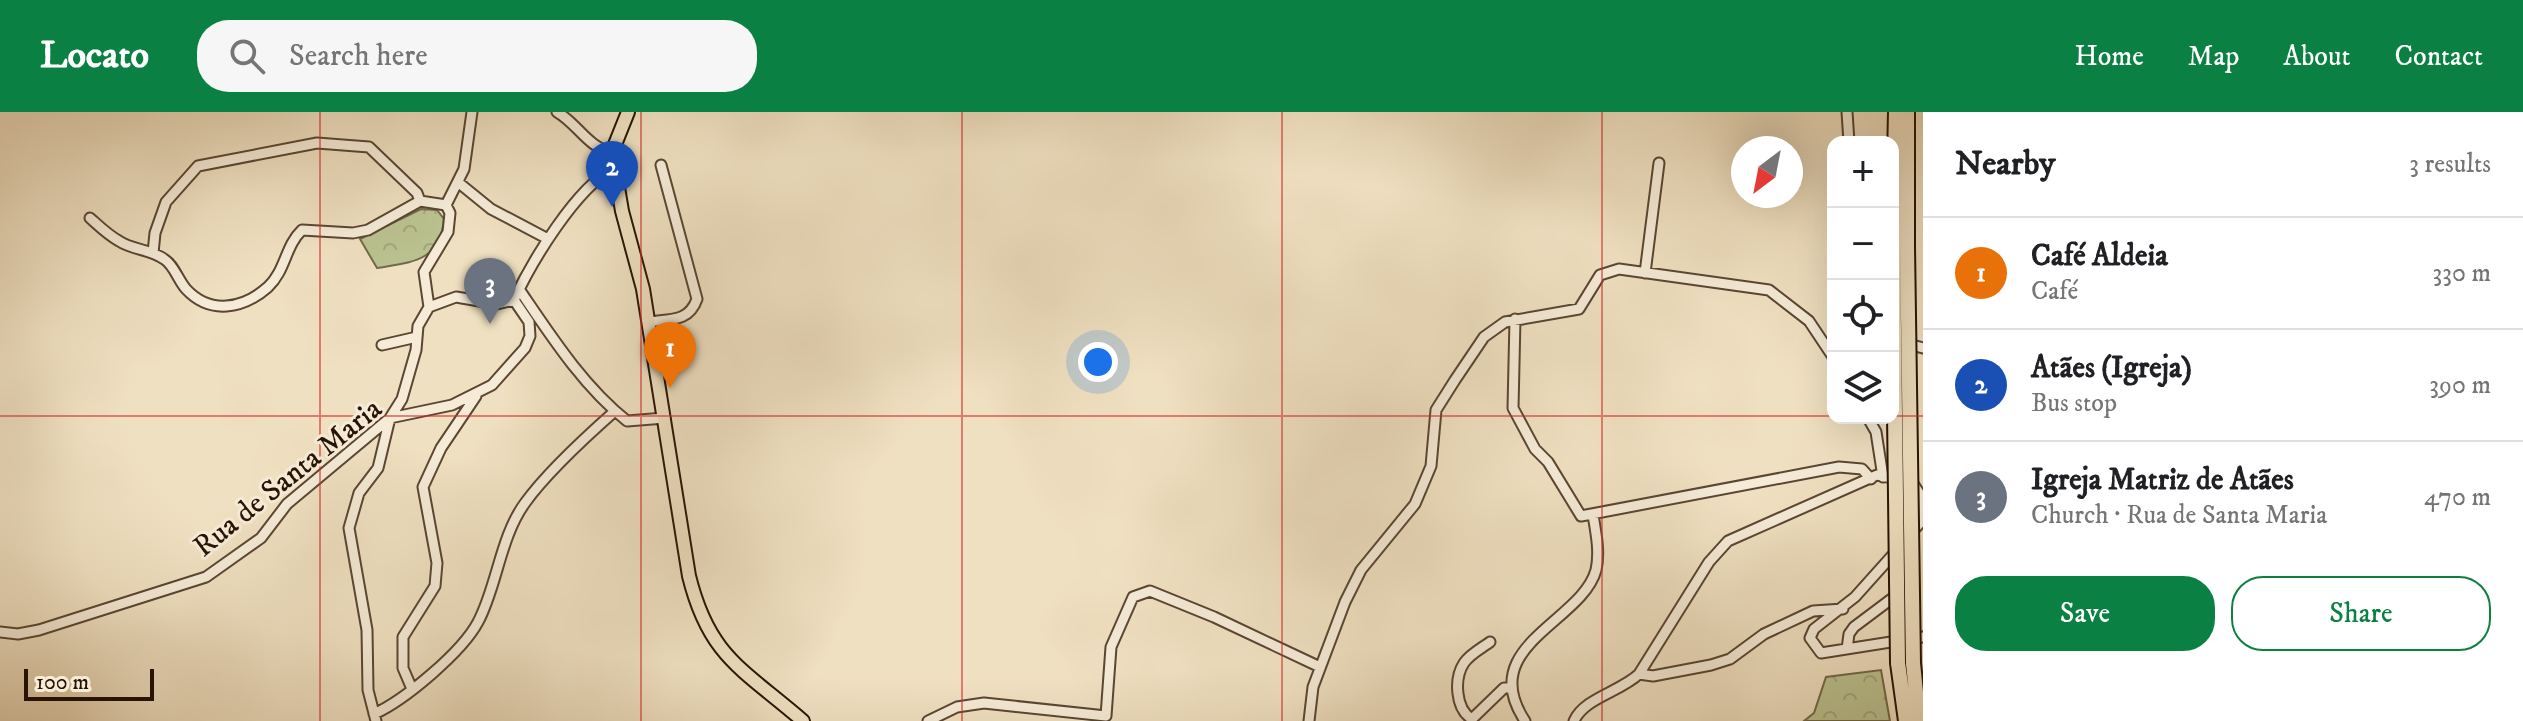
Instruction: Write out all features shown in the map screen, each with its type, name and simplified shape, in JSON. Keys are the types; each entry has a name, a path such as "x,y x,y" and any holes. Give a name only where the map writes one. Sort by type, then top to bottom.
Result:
{"highway":[{"path":"1896,112 1913,663 1919,721"},
{"path":"1906,721 1898,663 1900,246 1907,112"}],"main road":[{"path":"628,112 612,152 614,168 649,322 689,576 698,612 712,639 722,650 803,721"}],"street":[{"path":"446,205 459,183 471,135 472,112"},
{"path":"557,112 572,121 592,143 612,152"},
{"path":"1847,112 1849,136"},
{"path":"153,253 155,233 166,202 198,166 317,143 369,147 417,193 420,201"},
{"path":"1645,273 1659,163"},
{"path":"649,322 684,317 692,312 697,299 661,165"},
{"path":"429,307 456,297 497,304 514,300 548,239 598,179 614,168"},
{"path":"459,183 491,209 548,239"},
{"path":"90,218 121,243 167,260 186,289 207,305 217,307 240,304 255,297 279,277 302,230 353,233 368,230 420,201 446,205"},
{"path":"446,205 450,213 448,232 424,272 429,307 418,326 402,399 390,418 378,468 359,493 349,528 367,630 368,690 375,717 394,705 460,644 478,621 508,536 524,504 615,411"},
{"path":"1309,721 1313,687 1361,570 1415,504 1431,466 1436,410 1484,337 1515,319 1579,309 1595,281 1607,271 1645,273 1769,290 1809,321 1830,352"},
{"path":"519,289 567,359 615,411 627,421 665,418"},
{"name":"Rua de Santa Maria","path":"0,632 18,634 39,630 206,577 261,538 287,504 390,418 476,396 492,385 525,348 530,336 529,322 514,300"},
{"path":"1515,319 1513,408 1535,449 1548,462 1581,516 1839,467 1862,469 1871,479"},
{"path":"382,345 417,337"},
{"path":"1899,342 1923,348"},
{"path":"412,689 403,668 403,637 435,586 437,563 423,487 441,448 476,396"},
{"path":"1871,424 1876,432 1883,477"},
{"path":"1574,721 1584,706 1629,684 1639,674 1709,562 1728,541 1871,479 1883,477 1912,482 1923,499 1923,520 1843,609 1814,629 1810,638 1821,653 1923,637"},
{"path":"1525,721 1514,705 1511,688 1516,664 1531,643 1586,590 1595,572 1597,540 1593,515"},
{"path":"1847,649 1849,634 1854,627 1923,576"},
{"path":"928,721 957,707 984,703 1106,716 1111,647 1133,597 1150,591 1320,667"},
{"path":"1639,674 1653,676 1730,659 1764,634 1813,611 1843,609"},
{"path":"1490,642 1464,664 1458,690 1462,708 1472,719 1504,688 1511,688"}],"green space":[{"path":"421,209 437,210 444,219 437,244 430,252 413,261 377,268 360,239"},
{"path":"1881,670 1890,721 1804,721 1814,713 1826,677"}],"place":[{"name":"Atães (Igreja)","path":"612,207"},
{"name":"Igreja Matriz de Atães","path":"490,324"},
{"name":"Café Aldeia","path":"670,388"}]}
